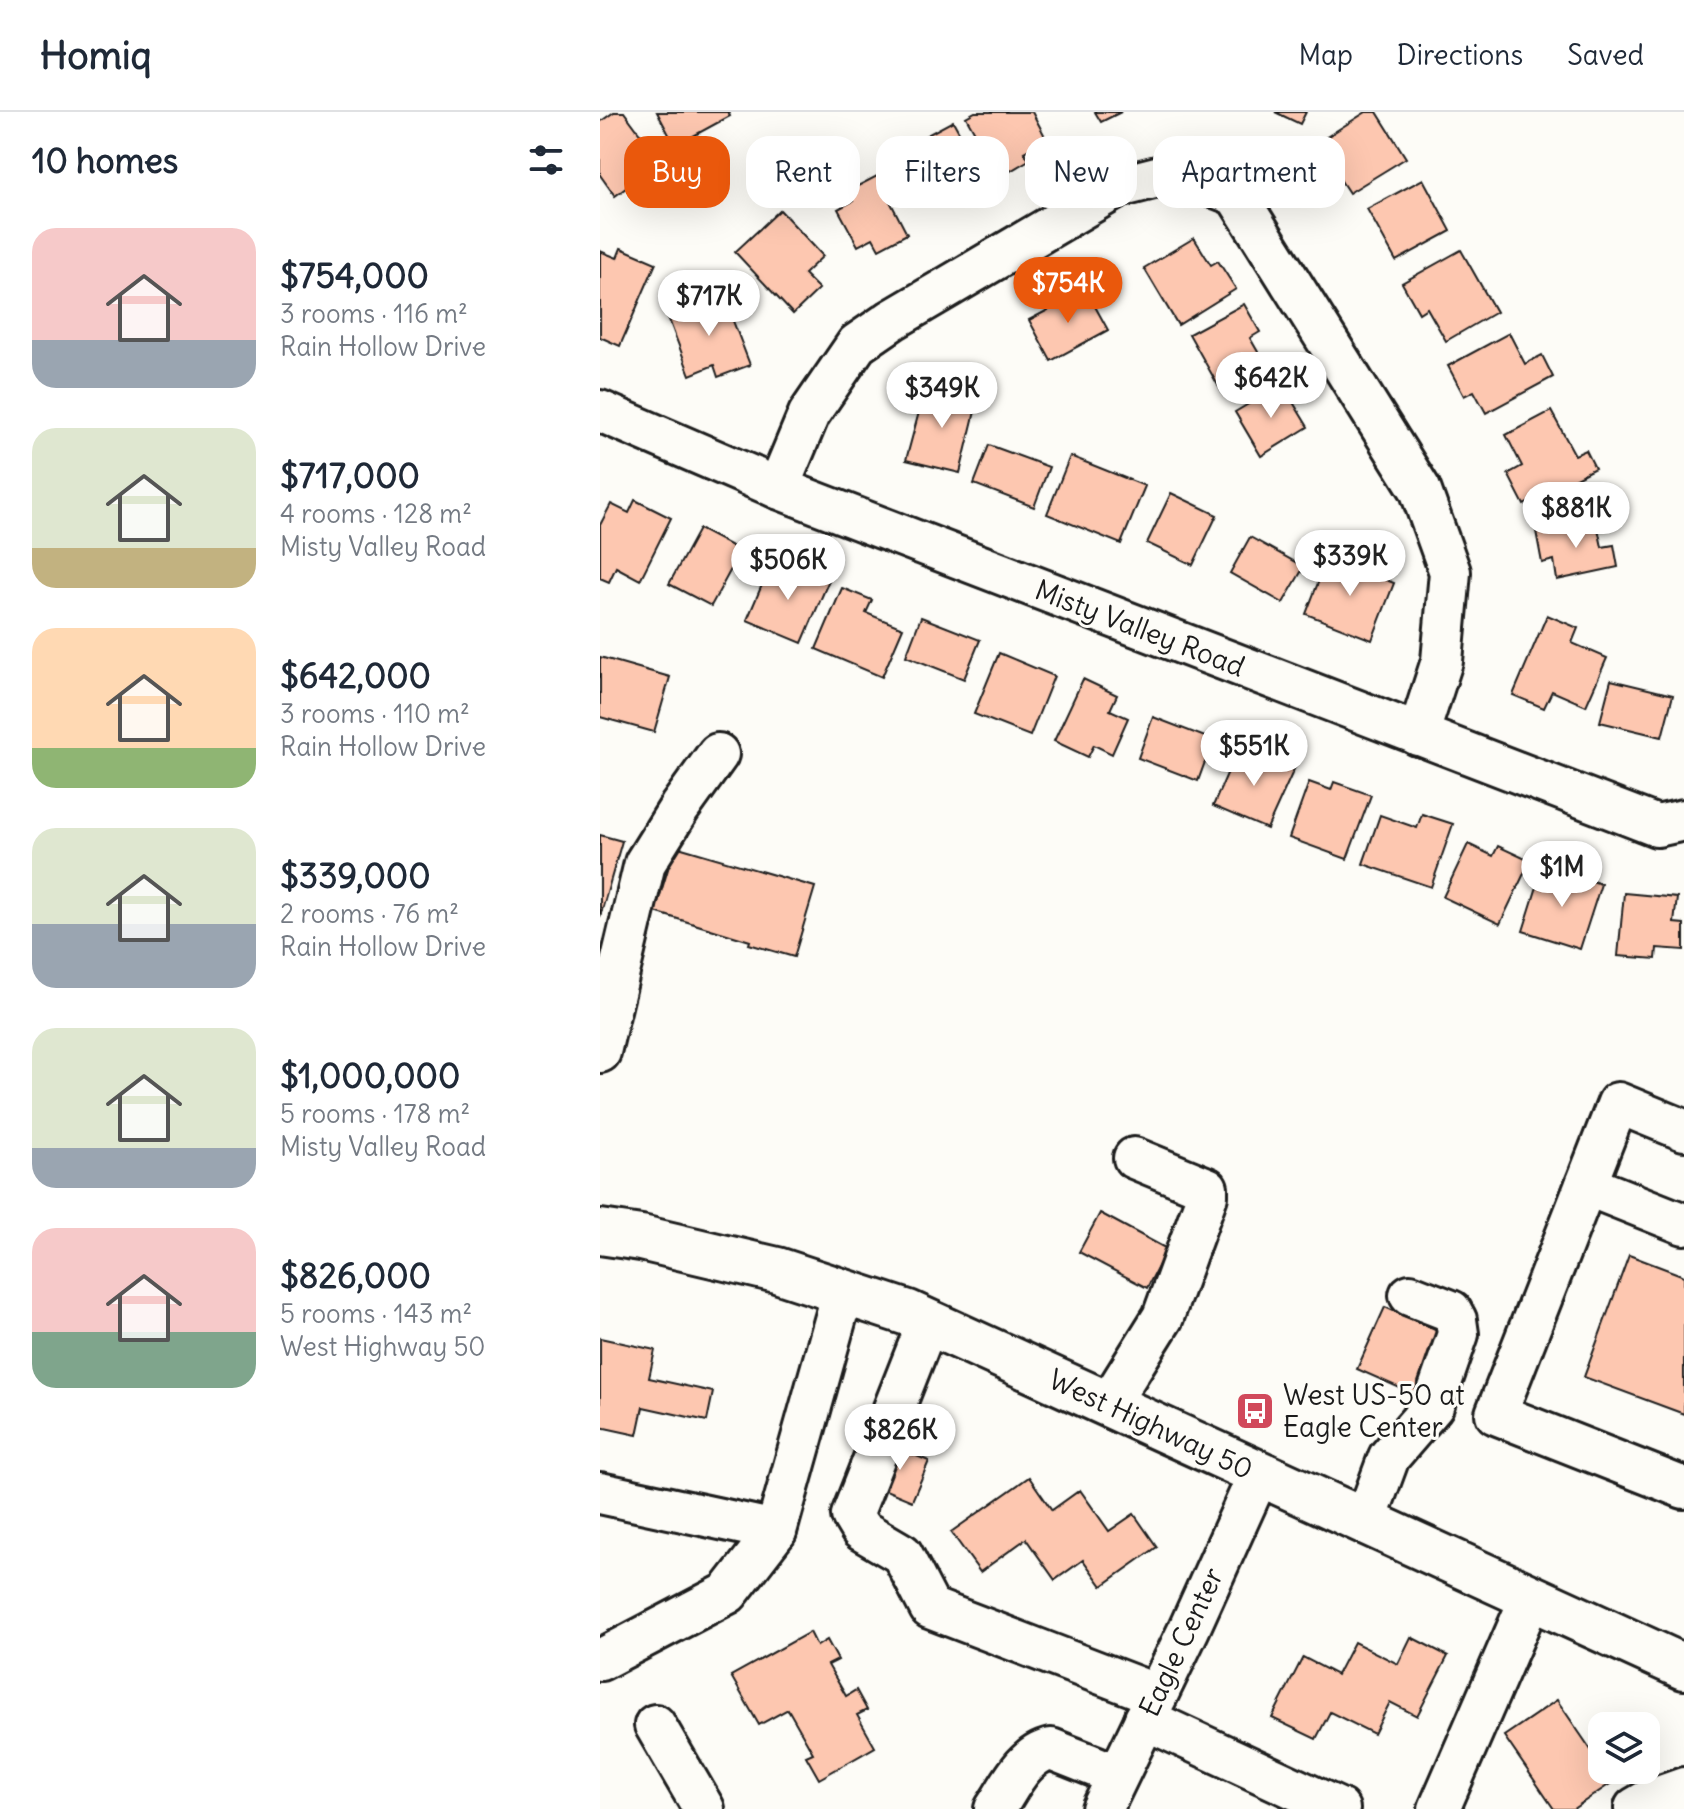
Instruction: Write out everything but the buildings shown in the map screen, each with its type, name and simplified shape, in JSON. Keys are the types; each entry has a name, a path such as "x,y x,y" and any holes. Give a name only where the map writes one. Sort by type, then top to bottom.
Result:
{"main road":[{"name":"West Highway 50","path":"600,1232 641,1238 777,1270 908,1313 1683,1665"}],"street":[{"path":"778,488 809,414 857,344 892,320 1118,187 1177,172 1236,195 1420,489 1450,572 1442,661 1418,735"},
{"name":"Misty Valley Road","path":"600,411 778,488 1657,826 1684,820"},
{"path":"600,1052 645,863 718,754"},
{"path":"1684,1130 1618,1103 1496,1414 1684,1488"},
{"path":"1108,1405 1163,1317 1207,1196 1207,1188 1134,1158"},
{"path":"1586,1185 1684,1224"},
{"path":"600,1660 728,1593 776,1531 843,1292"},
{"path":"1365,1522 1389,1457 1433,1406 1458,1334 1451,1311 1410,1295"},
{"path":"928,1322 852,1515 861,1530 902,1554 930,1608 1151,1707 1339,1809"},
{"name":"Eagle Center","path":"1110,1792 1259,1474"},
{"path":"600,1493 776,1531"},
{"path":"1439,1809 1531,1597"},
{"path":"655,1725 704,1809"},
{"path":"995,1809 1029,1759 1040,1751 1051,1749 1110,1792"},
{"path":"1635,1808 1684,1788"}],"place":[{"name":"West US-50 at Eagle Center","path":"1255,1411"}]}
